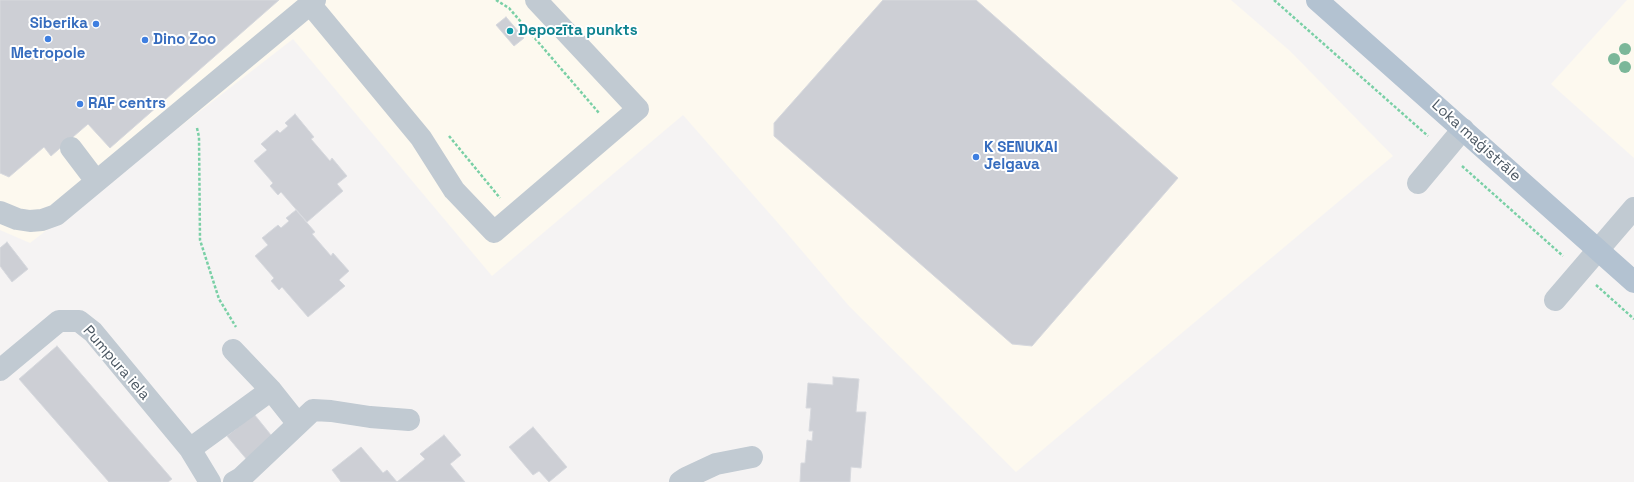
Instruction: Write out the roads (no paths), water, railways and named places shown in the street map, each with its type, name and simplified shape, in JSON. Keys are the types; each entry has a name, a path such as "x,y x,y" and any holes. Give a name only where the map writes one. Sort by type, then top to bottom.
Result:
{"main road":[{"name":"Loka maģistrāle","path":"1317,0 1634,282"}],"street":[{"path":"0,212 17,219 30,221 42,220 56,215 312,2 421,138 454,190 494,232 638,109 536,0"},
{"path":"1418,183 1463,129"},
{"path":"71,148 96,181"},
{"path":"1555,300 1634,208"},
{"name":"Pumpura iela","path":"0,370 58,321 79,321 93,332 190,449 210,482"},
{"path":"235,340 270,390 298,424"},
{"path":"190,449 270,390"},
{"path":"241,481 313,410 409,420"},
{"path":"680,482 716,464 752,456"}],"place":[{"name":"Siberika","path":"96,24"},
{"name":"Depozīta punkts","path":"510,31"},
{"name":"Metropole","path":"48,39"},
{"name":"Dino Zoo","path":"145,40"},
{"name":"RAF centrs","path":"80,104"},
{"name":"K SENUKAI Jelgava","path":"976,157"}]}
